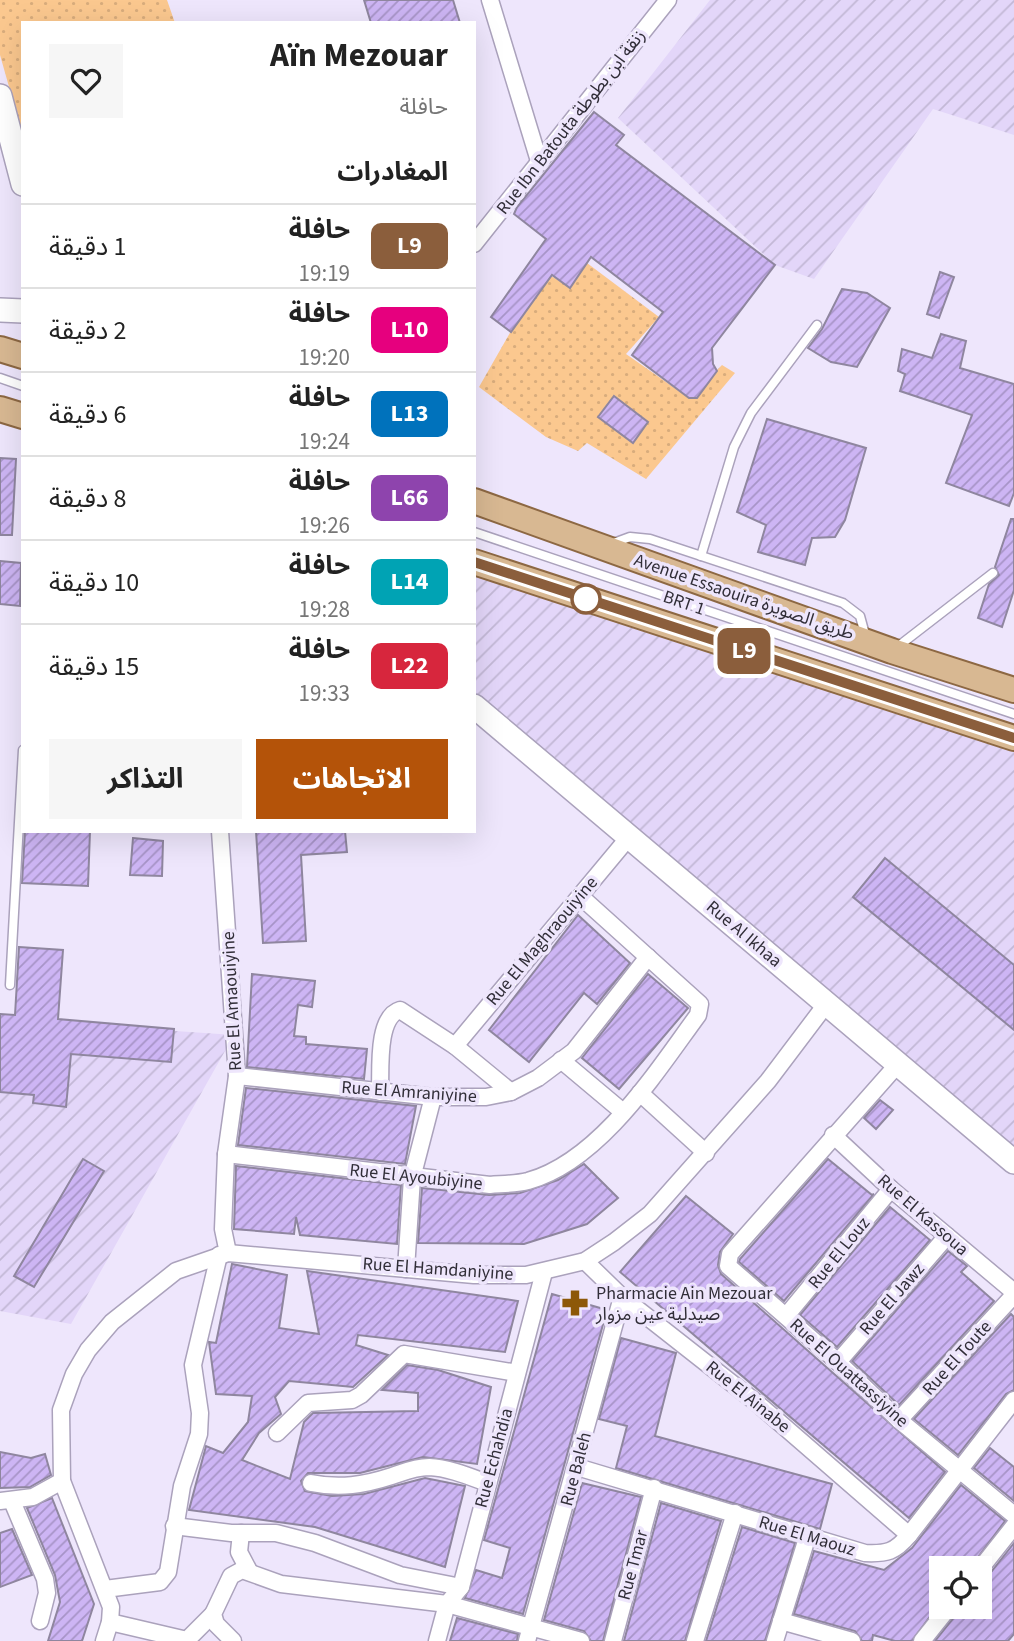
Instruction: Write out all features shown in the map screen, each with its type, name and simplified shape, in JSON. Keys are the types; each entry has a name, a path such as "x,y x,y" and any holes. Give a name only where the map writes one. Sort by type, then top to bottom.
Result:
{"main road":[{"path":"0,349 21,355"},
{"path":"0,409 21,415"},
{"name":"Avenue Essaouira طريق الصويرة","path":"476,502 892,651 1014,690"},
{"path":"476,563 1014,738"}],"street":[{"path":"490,0 539,161"},
{"name":"Rue Ibn Batouta زنقة ابن بطوطة","path":"476,241 668,0"},
{"path":"0,96 21,176"},
{"path":"0,310 21,311"},
{"name":"Rue Al Ikhaa","path":"476,708 1014,1162"},
{"name":"Rue El Amaouiyine","path":"220,833 237,1076 226,1154 224,1254"},
{"name":"Rue El Maghraouiyine","path":"454,1046 629,837"},
{"name":"Rue El Ayoubiyine","path":"226,1154 412,1178 491,1185 528,1181 559,1166 590,1144 640,1093 701,1009 697,998 580,896"},
{"name":"Rue El Amraniyine","path":"237,1076 433,1097 486,1097 511,1092 538,1078 574,1051 648,957"},
{"name":"Rue El Hamdaniyine","path":"224,1254 474,1275 544,1272 585,1261 642,1221 706,1153 768,1081 827,1003"},
{"path":"380,1093 382,1033 386,1021 396,1011 404,1011 454,1046 511,1092"},
{"path":"561,1060 623,1112"},
{"name":"Rue El Ouattassiyine","path":"898,1063 833,1135 727,1261 733,1273 838,1362 899,1420 1014,1515"},
{"path":"640,1093 706,1153"},
{"path":"406,1269 412,1178 433,1097"},
{"name":"Rue El Kassoua","path":"833,1135 891,1189 1014,1294"},
{"name":"Rue El Louz","path":"786,1317 891,1189"},
{"name":"Rue El Jawz","path":"838,1362 947,1236"},
{"path":"104,1641 111,1607 62,1481 63,1403 93,1341 176,1271 224,1254"},
{"path":"105,1589 164,1581 168,1572 182,1486 198,1434 200,1413 193,1365 224,1254"},
{"name":"Rue El Ainabe","path":"585,1261 622,1297 757,1403 909,1535"},
{"name":"Rue Echahdia","path":"437,1641 447,1604 461,1587 544,1272"},
{"name":"Rue El Toute","path":"899,1420 1014,1294"},
{"name":"Rue Baleh","path":"529,1635 622,1297"},
{"path":"277,1433 308,1403 352,1400 361,1395 404,1354 517,1373"},
{"name":"Rue El Maouz","path":"577,1467 865,1553 884,1554 898,1549 1014,1401"},
{"path":"311,1483 331,1487 356,1486 405,1470 427,1467 458,1472 487,1483"},
{"path":"40,1621 47,1593 45,1579 6,1501 33,1497 62,1481"},
{"name":"Rue Tmar","path":"612,1641 654,1488"},
{"path":"695,1641 735,1513"},
{"path":"174,1525 242,1533 262,1531 296,1538 400,1575 461,1587"},
{"path":"990,1556 1014,1526"},
{"path":"242,1533 239,1552 249,1571"},
{"path":"775,1641 808,1535"},
{"path":"110,1622 187,1640 212,1614 232,1576 242,1570 281,1584 447,1604 529,1635 581,1641"},
{"path":"212,1614 216,1624 233,1641"},
{"path":"922,1641 940,1619"},
{"path":"781,1621 852,1641"}],"lane":[{"path":"701,556 734,447 751,413 817,325"},
{"path":"0,378 21,385"},
{"name":"BRT 1","path":"476,533 1014,714"},
{"path":"603,548 622,539 640,537 843,603 860,616 866,640"},
{"path":"892,651 993,573"},
{"path":"10,985 21,786"}],"shaded area":[{"path":"0,0 167,0 174,21 21,21 21,129 0,55"},
{"path":"710,0 1014,0 1014,135 933,109 814,279 775,265 618,118"},
{"path":"587,263 659,317 626,354 689,398 722,365 735,373 646,479 587,443 578,451 546,437 479,387 511,331 551,276 570,287"},
{"path":"476,574 1014,740 1014,1159 476,723"},
{"path":"0,1019 234,1035 71,1324 0,1311"}],"building":[{"path":"364,0 453,0 459,21 370,21"},
{"path":"594,112 624,135 616,145 775,265 712,348 713,364 717,371 697,398 689,398 632,355 663,312 591,257 570,288 552,275 511,332 491,317 546,239 514,214 517,207"},
{"path":"940,272 954,277 939,318 927,314"},
{"path":"842,289 867,293 890,308 857,367 831,362 808,348 822,329"},
{"path":"941,334 966,341 960,368 1014,384 1014,493 1009,506 946,483 972,415 900,391 905,374 898,371 902,349 932,358"},
{"path":"614,396 648,422 633,443 598,417"},
{"path":"767,419 866,448 845,520 835,537 812,538 805,565 758,552 766,525 737,512"},
{"path":"0,458 16,459 12,535 0,535"},
{"path":"1011,519 1014,519 1014,590 1002,627 978,618 989,584 999,575 995,567"},
{"path":"0,561 21,563 20,606 0,604"},
{"path":"25,833 90,833 88,886 22,883"},
{"path":"256,833 345,833 347,852 301,855 306,941 263,943"},
{"path":"133,838 163,841 162,876 130,875"},
{"path":"885,858 1014,965 1014,1030 853,897"},
{"path":"578,915 630,963 597,1004 584,993 529,1062 489,1030"},
{"path":"19,947 63,950 58,1019 174,1029 171,1062 71,1054 66,1107 33,1103 34,1095 0,1092 0,1014 15,1015"},
{"path":"252,974 315,981 312,1007 298,1005 294,1036 306,1037 306,1044 367,1049 364,1079 247,1067"},
{"path":"648,974 688,1008 619,1089 582,1058"},
{"path":"246,1088 416,1106 405,1164 238,1145"},
{"path":"880,1100 893,1110 876,1129 864,1118"},
{"path":"83,1159 104,1171 34,1287 14,1276"},
{"path":"828,1159 874,1194 784,1301 739,1262"},
{"path":"584,1164 618,1198 587,1224 524,1244 418,1243 422,1188 489,1195 520,1193 558,1180"},
{"path":"236,1166 401,1185 397,1244 300,1235 296,1217 294,1234 234,1229"},
{"path":"686,1196 733,1234 720,1252 718,1265 721,1274 945,1472 909,1518 620,1272"},
{"path":"890,1207 930,1240 837,1347 800,1315"},
{"path":"948,1251 967,1266 961,1272 994,1301 899,1405 852,1361"},
{"path":"232,1264 287,1275 279,1328 319,1334 307,1271 518,1301 505,1352 358,1335 356,1345 388,1355 353,1387 289,1381 275,1397 281,1414 259,1433 242,1460 290,1479 304,1422 313,1413 418,1411 418,1393 382,1390 407,1365 438,1370 491,1387 477,1464 423,1457 360,1473 308,1473 301,1481 305,1491 332,1496 364,1494 425,1478 465,1486 445,1567 315,1527 189,1510 206,1446 223,1453 248,1422 252,1396 216,1394 209,1342 216,1343"},
{"path":"552,1294 607,1310 523,1614 465,1598 476,1570 502,1578 510,1548 484,1540"},
{"path":"1011,1314 1014,1317 1014,1390 1006,1394 958,1455 914,1419"},
{"path":"621,1338 676,1353 655,1436 832,1484 820,1529 616,1468 627,1426 599,1419"},
{"path":"990,1448 1014,1467 1014,1501 974,1468"},
{"path":"0,1452 31,1458 45,1454 51,1475 30,1487 0,1488"},
{"path":"582,1483 641,1497 603,1641 591,1641 584,1631 544,1620"},
{"path":"961,1485 1005,1521 979,1556 929,1556 929,1618 912,1641 895,1641 873,1635 872,1641 862,1641 855,1631 794,1614 814,1551 884,1570 912,1548"},
{"path":"52,1498 94,1604 82,1641 48,1641 60,1602 55,1575 27,1508"},
{"path":"661,1503 721,1521 685,1641 624,1641"},
{"path":"742,1527 795,1543 765,1641 706,1641"},
{"path":"12,1529 32,1575 0,1587 0,1533"},
{"path":"1014,1543 1014,1634 1008,1641 935,1641 953,1619 992,1619 992,1571"},
{"path":"457,1618 518,1634 517,1641 450,1641"}],"bus line":[{"name":"L9","path":"476,563 1014,738"}],"place":[{"name":"Pharmacie Ain Mezouar صيدلية عين مزوار","path":"575,1303"}]}
